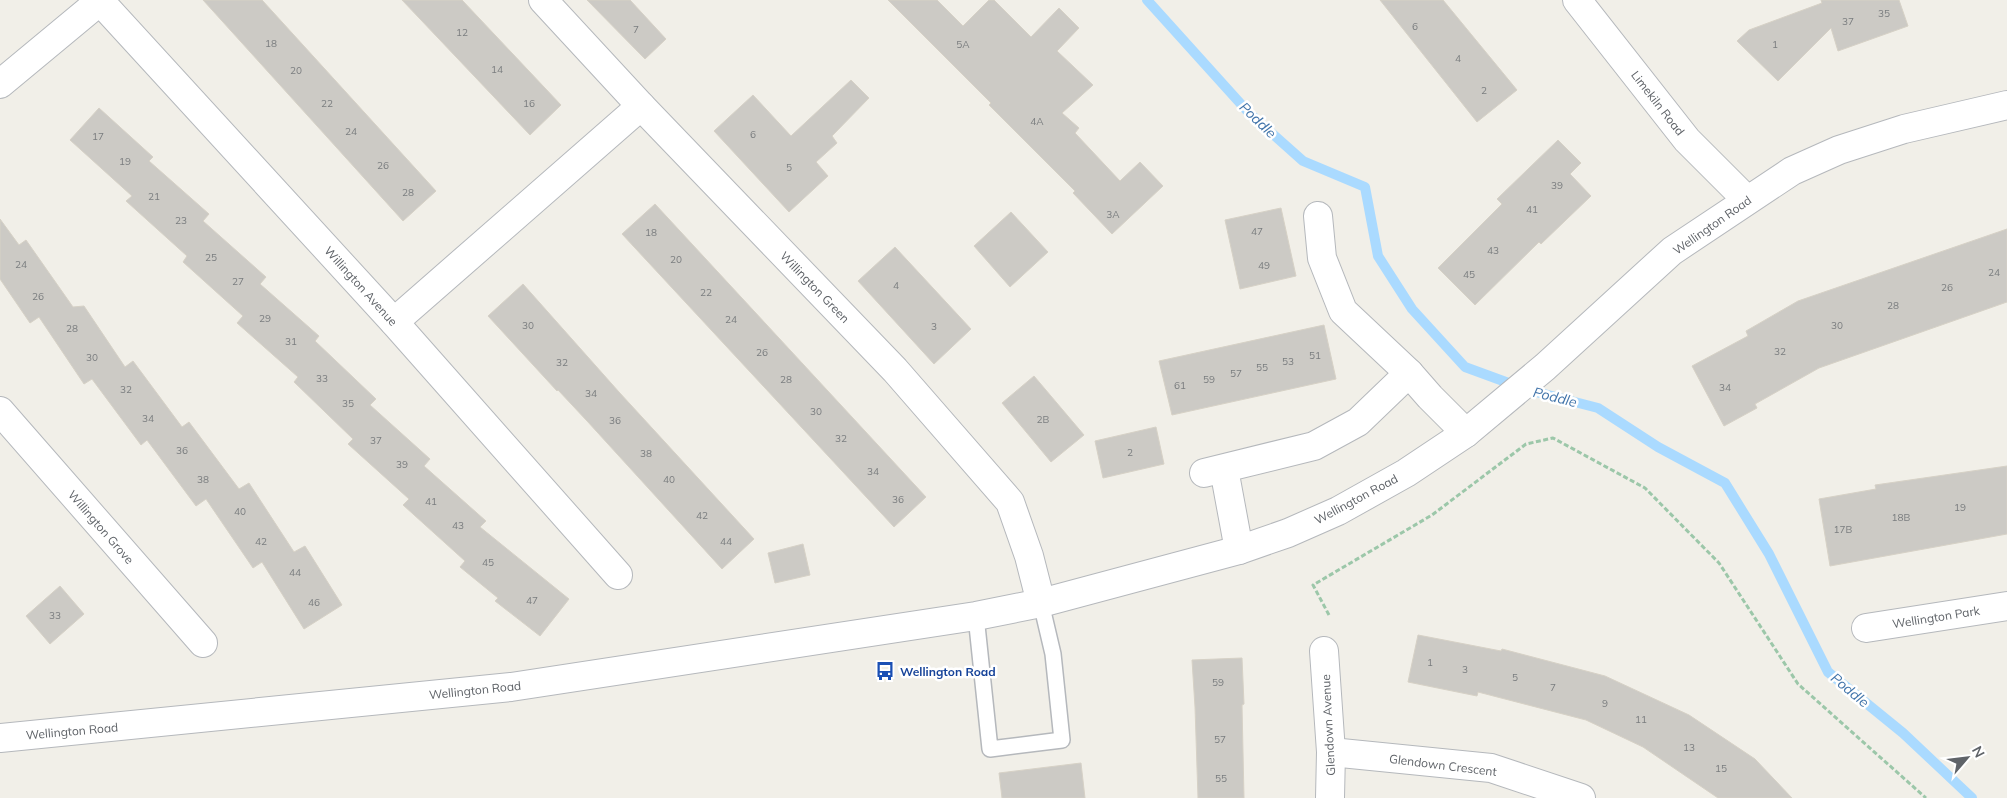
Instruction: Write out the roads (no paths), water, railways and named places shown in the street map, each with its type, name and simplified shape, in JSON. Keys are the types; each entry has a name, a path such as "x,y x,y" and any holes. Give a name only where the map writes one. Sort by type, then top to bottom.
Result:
{"street":[{"path":"0,84 99,0"},
{"name":"Willington Avenue","path":"99,0 394,322 618,575"},
{"name":"Willington Green","path":"543,0 641,106 895,370 1010,502 1029,556 1042,603"},
{"name":"Limekiln Road","path":"1577,0 1687,140 1747,200"},
{"name":"Wellington Road","path":"0,738 512,687 976,616 1042,603 1239,550 1288,533 1338,510 1406,472 1466,433 1545,368 1672,251 1792,170 1839,150 1904,129 2007,105"},
{"path":"394,322 641,106"},
{"path":"1318,216 1322,258 1343,311 1409,373 1466,433"},
{"path":"1239,550 1214,471 1314,446 1358,422 1409,373"},
{"name":"Willington Grove","path":"0,411 203,643"},
{"name":"Wellington Park","path":"1866,628 2007,606"},
{"name":"Glendown Avenue","path":"1324,652 1331,752 1330,798"},
{"name":"Glendown Crescent","path":"1331,752 1491,768 1581,798"}],"lane":[{"path":"976,616 990,749 1062,740 1053,654 1042,603"}],"waterway":[{"name":"Poddle","path":"1147,0 1249,113 1303,161 1365,187 1378,256 1412,309 1465,367 1525,389 1598,408 1658,447 1725,483 1769,554 1828,672 1903,733 1972,798"}],"place":[{"name":"Wellington Road","path":"885,671"}]}
